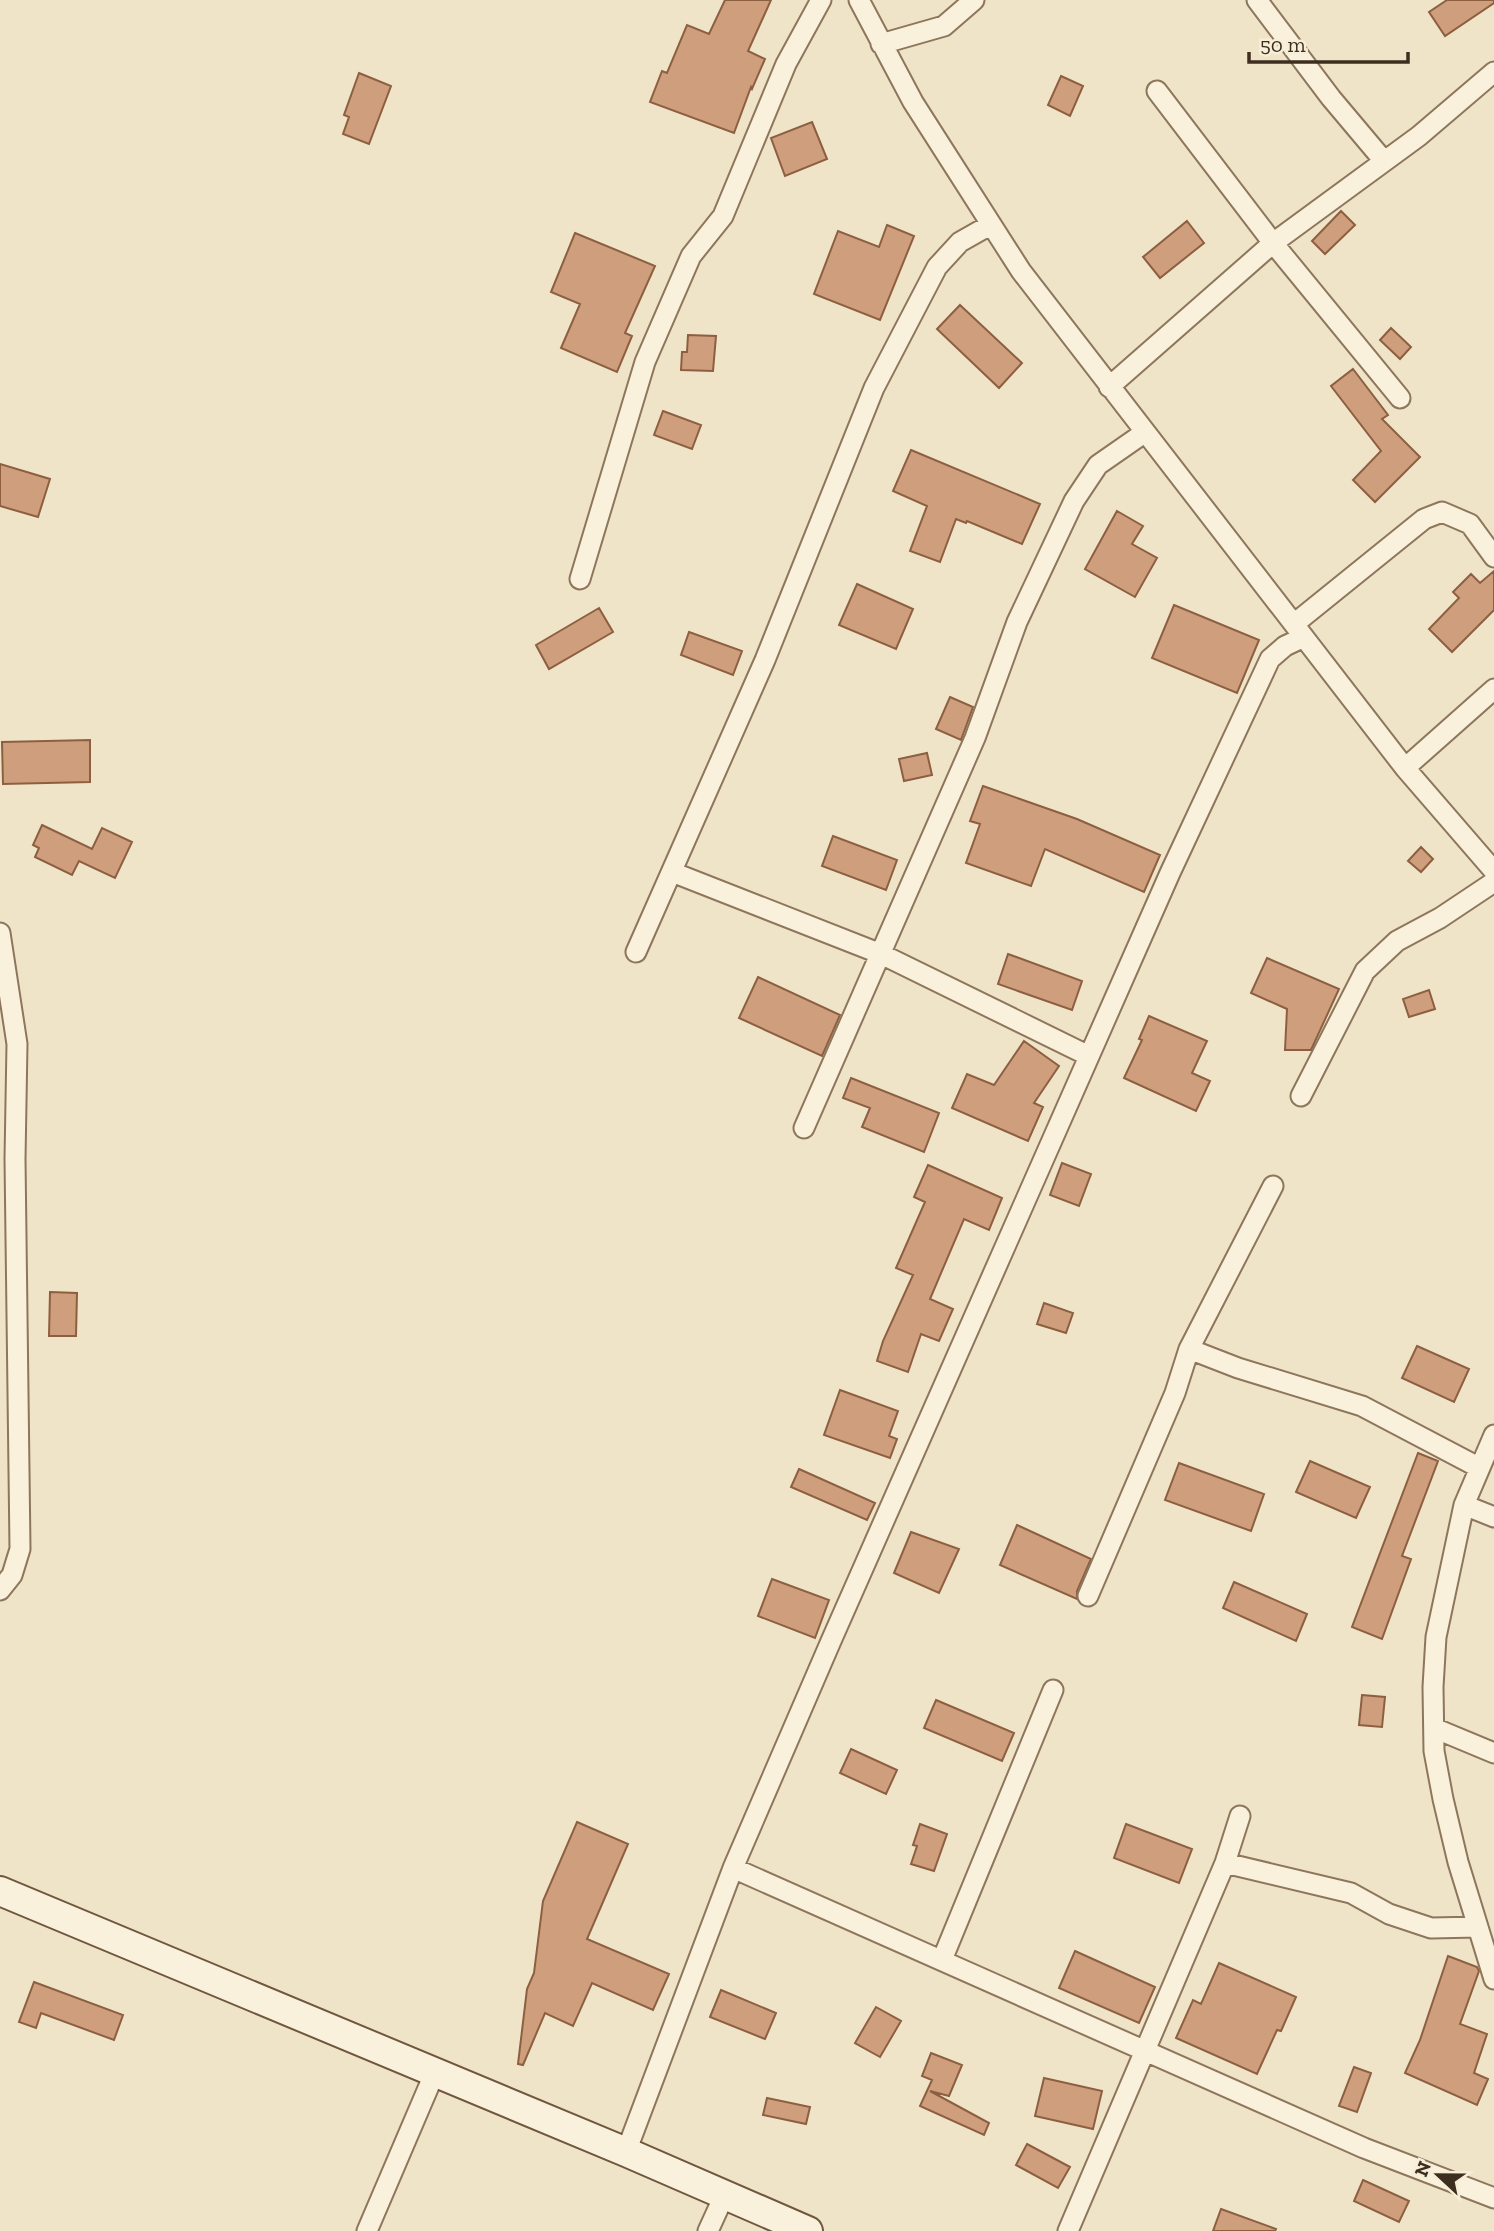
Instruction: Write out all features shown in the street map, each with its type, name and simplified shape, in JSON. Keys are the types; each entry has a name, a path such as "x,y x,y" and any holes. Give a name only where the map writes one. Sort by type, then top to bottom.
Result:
{"street":[{"path":"580,579 645,362 691,256 723,216 786,64 821,0"},
{"path":"859,0 913,102 1020,271 1405,768 1494,871"},
{"path":"881,44 944,26 974,0"},
{"path":"1257,0 1331,99 1384,161"},
{"path":"1109,387 1273,243 1419,136 1494,72"},
{"path":"1157,92 1273,243 1400,398"},
{"path":"636,953 765,660 874,388 937,267 960,242 990,225"},
{"path":"804,1128 975,738 1017,622 1074,501 1098,465 1144,433"},
{"path":"626,2152 733,1868 1170,873 1270,659 1424,519 1441,512 1470,524 1494,557"},
{"path":"1405,768 1494,689"},
{"path":"672,872 881,954 1089,1056"},
{"path":"1301,1096 1365,971 1398,941 1440,918 1494,882"},
{"path":"0,933 2,960 17,1044 15,1159 20,1549 12,1575 0,1590"},
{"path":"1088,1596 1175,1392 1189,1349 1273,1186"},
{"path":"1189,1349 1238,1368 1362,1406 1478,1467"},
{"path":"1494,1435 1478,1467 1464,1505 1436,1637 1434,1728 1434,1751 1458,1862 1494,1979"},
{"path":"1464,1505 1494,1517"},
{"path":"942,1960 1053,1690"},
{"path":"1434,1728 1494,1754"},
{"path":"1068,2231 1225,1863 1240,1816"},
{"path":"1225,1863 1351,1893 1389,1914 1432,1928 1478,1927"},
{"path":"733,1868 1364,2148 1494,2198"},
{"path":"0,1891 626,2152 808,2231"},
{"path":"366,2231 435,2072"},
{"path":"708,2231 724,2196"}],"building":[{"path":"725,0 771,0 748,51 765,59 734,133 650,102 662,71 667,73 687,25 709,34"},
{"path":"1447,0 1494,0 1494,3 1445,36 1429,12"},
{"path":"359,73 391,86 369,144 343,134 349,117 344,115"},
{"path":"1061,76 1083,86 1070,116 1048,105"},
{"path":"812,122 827,159 785,176 771,138"},
{"path":"1341,211 1355,225 1325,254 1312,241"},
{"path":"1187,221 1204,243 1160,278 1143,257"},
{"path":"887,225 914,236 880,320 814,294 838,231 879,247"},
{"path":"575,233 655,266 625,333 632,336 617,372 561,348 580,304 551,292"},
{"path":"960,305 1022,363 999,388 937,329"},
{"path":"1391,328 1411,347 1400,359 1380,340"},
{"path":"688,335 716,336 713,371 681,370 682,352 687,352"},
{"path":"1353,369 1388,415 1382,419 1420,457 1375,502 1353,480 1381,451 1331,386"},
{"path":"663,411 701,425 692,449 654,435"},
{"path":"911,450 1040,504 1022,544 956,519 940,562 910,551 927,506 893,491"},
{"path":"0,464 50,479 38,517 0,506"},
{"path":"1117,511 1143,526 1132,544 1157,558 1135,597 1085,569"},
{"path":"1494,571 1494,610 1452,652 1429,629 1459,598 1453,592 1471,574 1480,583"},
{"path":"857,584 913,609 896,649 839,625"},
{"path":"1174,605 1259,640 1237,693 1152,658"},
{"path":"599,608 613,632 549,669 536,645"},
{"path":"689,632 742,651 733,675 681,655"},
{"path":"950,697 973,707 961,740 936,729"},
{"path":"90,740 90,782 3,784 2,742"},
{"path":"927,753 932,775 904,781 899,759"},
{"path":"983,786 1077,819 1160,855 1144,892 1045,849 1031,886 966,863 980,824 970,821"},
{"path":"42,825 92,849 102,828 132,842 115,878 79,861 72,875 35,857 39,848 33,845"},
{"path":"833,836 897,860 886,890 822,866"},
{"path":"1421,847 1433,859 1421,872 1408,861"},
{"path":"1008,954 1082,981 1072,1010 998,984"},
{"path":"1267,958 1339,989 1311,1050 1285,1050 1287,1009 1251,993"},
{"path":"758,977 840,1015 822,1056 739,1018"},
{"path":"1429,990 1435,1009 1409,1017 1403,999"},
{"path":"1149,1016 1207,1041 1192,1073 1210,1081 1196,1111 1124,1078 1142,1040 1139,1039"},
{"path":"1024,1041 1059,1066 1034,1103 1043,1107 1028,1141 952,1108 967,1074 994,1085"},
{"path":"851,1078 939,1113 924,1152 862,1127 870,1108 843,1098"},
{"path":"1062,1163 1091,1174 1079,1206 1050,1195"},
{"path":"928,1165 1002,1198 989,1230 964,1219 930,1299 953,1309 939,1341 921,1334 908,1372 877,1361 883,1341 913,1275 896,1268 925,1202 914,1197"},
{"path":"50,1292 77,1293 76,1336 49,1336"},
{"path":"1044,1303 1073,1313 1066,1333 1037,1324"},
{"path":"1417,1346 1469,1369 1454,1402 1402,1378"},
{"path":"840,1390 898,1411 889,1436 897,1439 890,1458 824,1435"},
{"path":"1418,1453 1438,1461 1402,1556 1411,1559 1382,1639 1352,1627"},
{"path":"1310,1461 1370,1487 1356,1518 1296,1492"},
{"path":"1179,1463 1264,1494 1251,1531 1165,1500"},
{"path":"799,1469 875,1503 867,1520 791,1487"},
{"path":"1017,1525 1091,1559 1077,1591 1077,1599 1000,1565"},
{"path":"911,1532 959,1549 939,1593 894,1573"},
{"path":"772,1579 829,1600 815,1638 758,1616"},
{"path":"1234,1582 1307,1614 1296,1641 1223,1608"},
{"path":"1362,1695 1385,1697 1382,1727 1359,1725"},
{"path":"936,1700 1014,1733 1002,1761 924,1728"},
{"path":"851,1749 897,1770 886,1794 840,1773"},
{"path":"577,1822 628,1844 587,1939 669,1974 653,2010 592,1983 573,2026 545,2013 523,2065 518,2064 527,1989 534,1973 543,1901"},
{"path":"920,1824 947,1834 934,1871 911,1864 917,1846 913,1845"},
{"path":"1126,1824 1192,1849 1179,1883 1114,1858"},
{"path":"1075,1951 1155,1987 1139,2023 1059,1988"},
{"path":"1448,1956 1477,1967 1479,1971 1460,2024 1487,2034 1474,2073 1488,2079 1477,2105 1405,2073 1420,2040"},
{"path":"1219,1963 1296,1997 1257,2074 1176,2038 1193,2000 1201,2004"},
{"path":"34,1982 123,2015 114,2040 41,2013 36,2028 19,2022"},
{"path":"721,1990 776,2013 765,2039 710,2017"},
{"path":"876,2007 901,2021 880,2057 855,2043"},
{"path":"931,2053 962,2065 949,2096 930,2091 989,2123 984,2135 920,2106 932,2080 922,2076"},
{"path":"1354,2067 1371,2073 1357,2112 1339,2106"},
{"path":"1044,2078 1102,2091 1093,2129 1035,2116"},
{"path":"767,2098 810,2107 806,2124 763,2115"},
{"path":"1027,2144 1070,2167 1058,2188 1016,2165"},
{"path":"1363,2180 1409,2201 1399,2222 1354,2201"},
{"path":"1221,2209 1276,2229 1213,2231"}]}
